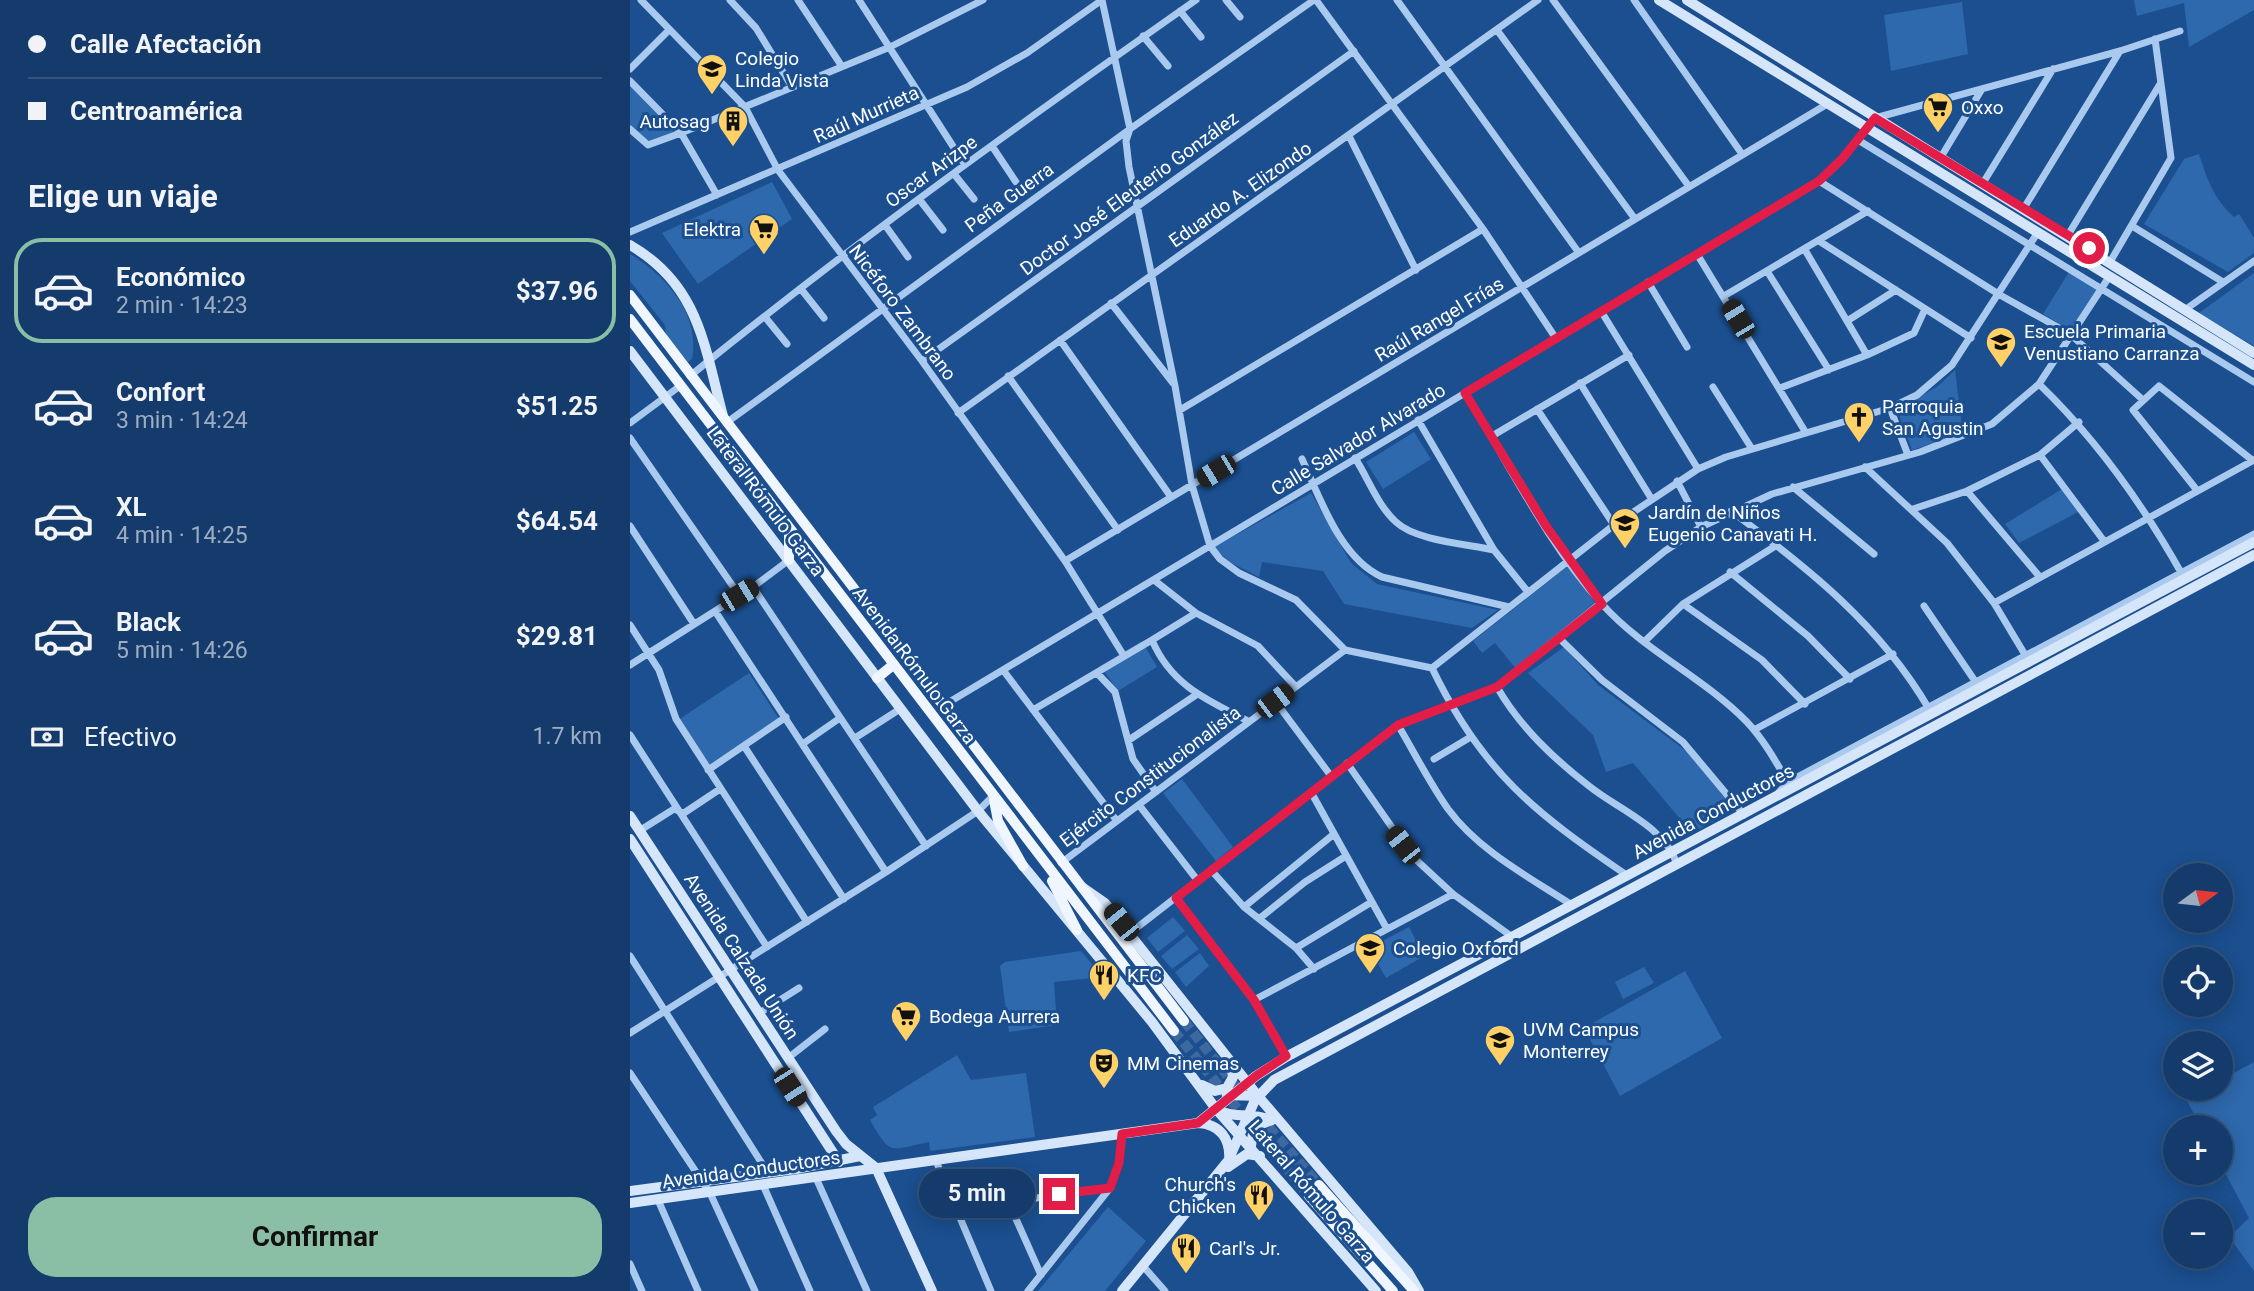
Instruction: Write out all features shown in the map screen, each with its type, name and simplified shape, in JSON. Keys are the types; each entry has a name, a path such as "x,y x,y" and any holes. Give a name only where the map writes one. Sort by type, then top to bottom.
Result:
{"main road":[{"name":"Avenida Rómulo Garza","path":"630,295 725,423 1184,1021"},
{"name":"Avenida Rómulo Garza","path":"630,319 1174,1031"},
{"path":"789,527 789,560"},
{"path":"877,678 893,665"},
{"path":"993,797 998,821 1023,866"},
{"path":"1043,863 1077,930"},
{"path":"1319,1185 1414,1291"},
{"path":"1309,1196 1393,1291"}],"street":[{"path":"730,0 756,28 792,86"},
{"path":"798,0 841,65"},
{"path":"859,0 928,104 965,166"},
{"path":"630,130 648,145 681,133 890,47 983,0"},
{"path":"1102,0 1130,129 1126,146 1180,410 1192,485 1210,545 1220,559 1239,573 1296,600 1345,650 1432,668"},
{"name":"Raúl Murrieta","path":"630,232 967,87 1027,53 1102,0"},
{"name":"Oscar Arizpe","path":"690,376 842,256 1114,56 1196,0"},
{"path":"1226,0 1240,17"},
{"path":"1315,0 1483,229 1555,337"},
{"name":"Peña Guerra","path":"725,423 1130,129 1315,0"},
{"path":"1397,0 1579,253"},
{"name":"Eduardo A. Elizondo","path":"958,413 1538,0"},
{"path":"1553,0 1688,185"},
{"path":"1634,0 1742,154"},
{"path":"1659,0 2254,365"},
{"path":"1688,0 2254,353"},
{"name":"Nicéforo Zambrano","path":"641,1 745,107 778,170 922,361 1065,561 1099,611 1124,656"},
{"path":"1180,11 1200,37"},
{"path":"630,69 669,30"},
{"path":"1497,30 1634,219"},
{"path":"1875,118 1907,107 2120,51 2180,31"},
{"path":"1143,36 1168,66"},
{"path":"2110,262 2171,158 2155,40"},
{"name":"Doctor José Eleuterio González","path":"922,361 1354,51"},
{"path":"2024,208 2120,51"},
{"path":"1983,183 2053,69"},
{"path":"630,81 681,133 717,195"},
{"path":"2068,235 2160,84"},
{"path":"1941,157 1982,89"},
{"name":"Raúl Rangel Frías","path":"1065,561 1688,185 1829,103"},
{"name":"Calle Salvador Alvarado","path":"942,707 1819,181 1875,118"},
{"path":"1349,136 1416,270"},
{"path":"1858,140 2254,382"},
{"path":"992,146 1016,182"},
{"path":"954,174 974,199"},
{"path":"1819,181 2000,295 2070,334 2143,400"},
{"path":"919,200 943,230"},
{"path":"1724,296 1868,211"},
{"path":"885,225 908,257"},
{"path":"2132,226 2223,282"},
{"path":"1180,410 1483,229"},
{"path":"1432,668 1614,525 1698,469 1752,449 1890,408 1911,399 1932,384 1952,365 2000,295 2038,232"},
{"path":"1819,241 1970,338"},
{"name":"Avenida Rómulo Garza","path":"630,245 674,280 685,294 708,361 725,423"},
{"path":"1805,250 1867,355"},
{"path":"1697,254 1806,433"},
{"path":"2178,319 2186,309 2254,261"},
{"path":"1767,271 1829,370"},
{"path":"1130,933 1398,725 1497,687 1560,639 1665,551 1701,527 1731,511 1793,488 1958,439 1992,424 2039,384 2109,277"},
{"path":"1648,282 1687,347"},
{"path":"801,289 824,318"},
{"path":"1847,321 1896,290"},
{"path":"1111,303 1175,386"},
{"path":"1780,388 1867,355 1914,333 1925,309"},
{"path":"1601,311 1698,469"},
{"path":"765,317 786,344"},
{"path":"1060,340 1171,497"},
{"name":"Lateral Rómulo Garza","path":"630,351 978,811 1209,1092 1216,1109 1377,1291"},
{"path":"1492,436 1629,355"},
{"path":"1008,376 1118,530"},
{"path":"1580,383 1651,498"},
{"path":"2039,384 2079,422 2149,518 2183,576 2254,534"},
{"path":"630,423 680,386"},
{"path":"1994,603 2149,518 2196,489 2253,460 2159,386 2133,410 2196,489"},
{"path":"1713,387 1752,449"},
{"path":"1465,393 1568,560 1602,604 1644,642 1699,682 1754,730 1790,786"},
{"path":"1890,408 1908,455"},
{"path":"1537,409 1614,525"},
{"path":"1418,420 1494,550 1528,592"},
{"path":"1913,509 1967,491 2040,455 2079,422"},
{"path":"630,438 739,595"},
{"path":"2040,455 2104,541"},
{"path":"1355,458 1388,513 1404,528 1420,535 1494,550"},
{"path":"1302,459 1347,545 1369,571 1382,577 1509,607"},
{"path":"1865,467 1947,543 1994,603 2028,659"},
{"path":"1677,481 1701,527"},
{"path":"1793,488 1874,554"},
{"path":"1967,491 2039,576"},
{"path":"1731,511 1826,583 1893,654 1930,710"},
{"path":"630,526 694,624"},
{"name":"Avenida Conductores","path":"630,1203 936,1161 1202,1120 1247,1082 1286,1056 1775,799 1790,786 1930,710 2183,576 2254,542"},
{"path":"1644,642 1683,604 1730,572 1777,545"},
{"name":"Avenida Conductores","path":"1217,1176 1242,1136 1258,1096 1279,1076 2254,555"},
{"path":"630,665 753,587 789,560"},
{"path":"1730,572 1808,636 1850,679"},
{"path":"1154,580 1196,613 1253,642 1295,686"},
{"path":"753,587 926,846"},
{"path":"1683,604 1762,660 1805,704"},
{"path":"1924,606 1978,685"},
{"path":"715,611 804,743 886,872"},
{"path":"1033,710 1196,613"},
{"path":"630,625 665,682 676,719 807,922"},
{"path":"1560,639 1602,680 1683,742 1744,815"},
{"path":"1152,640 1174,677 1196,695 1248,721"},
{"name":"Ejército Constitucionalista","path":"1061,863 1345,650"},
{"path":"1754,730 1893,654"},
{"path":"1432,668 1469,738 1526,802 1559,830 1628,876"},
{"path":"1003,670 1117,821"},
{"path":"1097,673 1110,685 1120,702 1136,765 1156,792"},
{"path":"1497,687 1522,724 1563,766 1661,836 1672,852 1676,864"},
{"path":"1129,740 1196,695"},
{"path":"1275,701 1331,776"},
{"path":"855,738 900,709"},
{"path":"708,770 786,717"},
{"path":"804,743 840,718"},
{"path":"1398,725 1449,809 1467,830 1487,848 1572,905"},
{"path":"630,735 767,947"},
{"path":"1434,759 1469,738"},
{"path":"744,747 844,898"},
{"path":"1347,763 1412,856 1453,894 1511,936"},
{"path":"639,831 674,809 684,813 720,789"},
{"path":"1311,792 1370,903 1387,929"},
{"path":"630,1033 926,846 978,811 993,797"},
{"path":"1139,805 1198,881"},
{"name":"Avenida Calzada Unión","path":"630,816 836,1131 876,1168 932,1291"},
{"path":"1244,907 1334,834"},
{"name":"Avenida Calzada Unión","path":"630,839 839,1162"},
{"path":"639,854 650,847"},
{"path":"1260,918 1305,882 1346,856"},
{"path":"1294,867 1305,882"},
{"path":"1211,870 1244,907 1296,948 1314,969"},
{"name":"Lateral Rómulo Garza","path":"1081,887 1096,894 1130,933 1275,1120 1408,1272 1419,1291"},
{"path":"1254,1000 1453,894"},
{"path":"1176,898 1254,1000 1286,1056"},
{"path":"1296,948 1370,903"},
{"path":"630,956 768,1173"},
{"path":"758,1014 799,988"},
{"path":"788,1058 824,1030"},
{"path":"1209,1092 1222,1091 1231,1084 1234,1073 1230,1060"},
{"path":"630,1073 710,1193 755,1291"},
{"path":"1209,1092 1231,1096 1258,1096"},
{"path":"1209,1092 1209,1104 1202,1120 1222,1133 1228,1145 1228,1161"},
{"path":"1216,1109 1227,1114 1275,1120"},
{"path":"1251,1146 1254,1127 1275,1120"},
{"path":"1028,1291 1110,1188 1119,1163 1122,1134"},
{"path":"1122,1291 1217,1176 1243,1156 1254,1153 1260,1156"},
{"name":"Avenida Conductores","path":"630,1191 768,1173 860,1156"},
{"path":"936,1161 991,1291"},
{"path":"816,1178 867,1291"},
{"path":"763,1185 810,1291"},
{"path":"955,1209 1110,1188"},
{"path":"658,1200 698,1291"},
{"path":"1008,1201 1041,1275"},
{"path":"630,1264 642,1291"},
{"path":"1143,1266 1165,1291"}],"shaded area":[{"path":"2134,0 2254,0 2254,10 2189,47 2184,3 2137,16"},
{"path":"1962,2 1968,54 1891,71 1884,15"},
{"path":"630,84 676,131 648,144 630,125"},
{"path":"2199,154 2216,196 2234,217 2239,214 2254,238 2254,253 2228,272 2144,224 2184,159"},
{"path":"772,182 792,219 698,284 662,233"},
{"path":"630,254 656,273 678,297 691,327 692,359 688,362 666,335 665,325 630,281"},
{"path":"2069,272 2098,290 2072,331 2043,314"},
{"path":"2254,273 2254,346 2199,313"},
{"path":"1955,370 1963,434 1912,450 1897,410 1938,386"},
{"path":"1414,432 1431,459 1383,489 1366,462"},
{"path":"2062,489 2080,511 2019,543 2005,524"},
{"path":"1311,493 1351,563 1377,584 1498,610 1472,628 1344,604 1323,571 1262,562 1259,577 1228,561 1214,547"},
{"path":"1568,566 1598,607 1516,669 1495,643 1482,653 1473,641"},
{"path":"1142,641 1157,667 1118,691 1100,666"},
{"path":"1564,647 1598,685 1698,760 1735,809 1692,833 1633,763 1606,772 1593,735 1528,673"},
{"path":"749,673 779,719 707,766 678,720"},
{"path":"1182,779 1233,847 1216,861 1163,793"},
{"path":"1173,917 1185,931 1158,952 1147,938"},
{"path":"1409,927 1424,956 1386,978 1369,948"},
{"path":"1187,935 1199,949 1172,969 1161,956"},
{"path":"1081,951 1103,977 1054,982 1057,1025 1009,1032 1000,966 1005,962"},
{"path":"1200,953 1209,966 1186,987 1175,972"},
{"path":"1644,967 1654,983 1623,999 1615,982"},
{"path":"1685,971 1722,1038 1620,1096 1584,1028"},
{"path":"957,1055 971,1080 1026,1073 1035,1137 930,1151 929,1142 899,1148 888,1145 870,1120 877,1115 873,1107"},
{"path":"2254,1062 2254,1271 2233,1242 2233,1233 2249,1218 2232,1185 2233,1115 2195,1115 2187,1101 2233,1101 2233,1073"},
{"path":"1108,1207 1146,1241 1105,1291 1038,1291"}],"tunnel":[{"path":"1184,1021 1245,1098"},
{"path":"1174,1031 1309,1196"},
{"path":"1259,1116 1319,1185"}],"place":[{"name":"Colegio Linda Vista","path":"712,96"},
{"name":"Oxxo","path":"1938,134"},
{"name":"Autosag","path":"733,148"},
{"name":"Elektra","path":"764,256"},
{"name":"Escuela Primaria Venustiano Carranza","path":"2001,369"},
{"name":"Parroquia San Agustin","path":"1859,444"},
{"name":"Jardín de Niños Eugenio Canavati H.","path":"1625,550"},
{"name":"Colegio Oxford","path":"1370,975"},
{"name":"KFC","path":"1104,1002"},
{"name":"Bodega Aurrera","path":"906,1043"},
{"name":"UVM Campus Monterrey","path":"1500,1067"},
{"name":"MM Cinemas","path":"1104,1090"},
{"name":"Church's Chicken","path":"1259,1222"},
{"name":"Carl's Jr.","path":"1186,1275"}],"route":[{"path":"1059,1194 1110,1188 1119,1163 1122,1134 1198,1123 1256,1076 1286,1056 1254,1000 1176,898 1398,725 1497,687 1602,604 1568,560 1465,393 1819,181 1842,159 1875,118 2089,248"}]}
